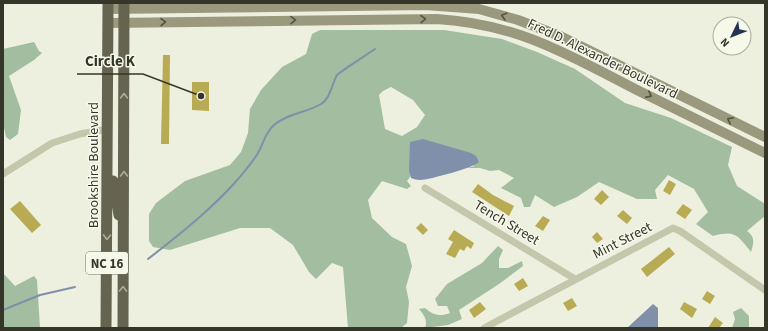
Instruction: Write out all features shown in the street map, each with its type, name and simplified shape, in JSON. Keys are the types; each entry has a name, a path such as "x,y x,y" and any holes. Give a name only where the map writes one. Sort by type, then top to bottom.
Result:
{"highway":[{"name":"Brookshire Boulevard","path":"106,328 108,6"},
{"name":"NC 16","path":"123,328 124,6"},
{"path":"108,59 114,77 115,116 119,121 124,122"},
{"path":"108,129 113,138 113,179 123,245"}],"main road":[{"name":"Fred D. Alexander Boulevard","path":"108,6 425,5 459,7 501,14 538,26 560,36 765,137"},
{"name":"Fred D. Alexander Boulevard","path":"108,23 453,20 498,27 537,40 765,153"},
{"path":"624,83 630,70"}],"street":[{"path":"3,174 52,143 80,134 108,129"},
{"name":"Tench Street","path":"425,188 575,279"},
{"name":"Mint Street","path":"484,328 575,279 676,228 765,290"}],"green space":[{"path":"320,30 444,30 502,39 537,52 575,69 625,103 671,118 732,147 728,165 737,186 765,204 765,216 747,231 753,238 751,252 735,235 721,234 713,236 696,224 708,212 694,189 668,175 655,190 657,199 637,199 599,182 577,197 554,207 535,195 530,207 524,207 521,198 501,188 514,178 499,170 490,171 480,168 466,168 475,166 410,142 410,177 407,181 411,186 407,189 382,181 368,200 372,218 392,237 406,244 412,266 406,287 409,302 407,323 401,328 348,328 343,267 332,263 316,279 309,272 293,245 270,228 240,228 170,250 153,247 149,241 149,214 156,203 185,181 230,165 241,152 248,133 250,109 261,90 282,67 306,54 312,34","holes":["391,87 413,100 425,115 417,127 402,136 385,129 379,95"]},
{"path":"34,42 39,51 42,53 9,76 21,110 18,134 10,140 6,137 3,123 3,49"},
{"path":"498,246 503,250 499,259 499,268 508,268 522,261 523,266 499,284 459,310 462,319 448,325 425,328 426,320 419,309 425,308 434,314 439,315 450,313 447,306 438,306 435,299 447,284 482,263"},
{"path":"3,273 15,286 34,276 37,280 40,328 3,328"},
{"path":"741,308 749,316 749,328 732,328 735,319 733,312"}],"water":[{"path":"423,139 471,153 476,156 479,162 461,170 432,178 417,180 411,178 409,171 410,142"},
{"path":"653,304 658,308 658,328 627,328"}],"building":[{"path":"163,55 170,55 169,144 161,144"},
{"path":"192,82 209,82 209,111 192,110"},
{"path":"669,180 676,184 670,195 663,191"},
{"path":"478,184 493,195 514,206 509,216 472,192"},
{"path":"602,190 609,197 601,205 594,199"},
{"path":"20,201 41,225 32,233 10,209"},
{"path":"683,204 692,210 685,219 676,213"},
{"path":"623,210 632,218 627,224 617,216"},
{"path":"543,216 550,220 543,231 535,226"},
{"path":"421,223 428,230 423,235 416,228"},
{"path":"454,230 474,243 471,249 467,246 464,251 460,249 455,258 446,254 453,242 448,239"},
{"path":"597,232 603,239 597,243 592,237"},
{"path":"669,247 675,254 647,277 641,269"},
{"path":"523,278 528,286 519,291 514,284"},
{"path":"707,291 715,296 710,304 702,299"},
{"path":"572,298 577,306 568,311 563,303"},
{"path":"480,302 486,309 474,318 469,310"},
{"path":"684,302 697,309 692,318 680,309"},
{"path":"715,317 723,323 719,328 708,328"}],"waterway":[{"path":"148,259 195,221 229,189 255,158 267,134 274,125 291,115 315,107 324,102 329,95 337,75 375,49"},
{"path":"3,310 40,295 75,287"}],"place":[{"name":"Circle K","path":"201,96"}]}
